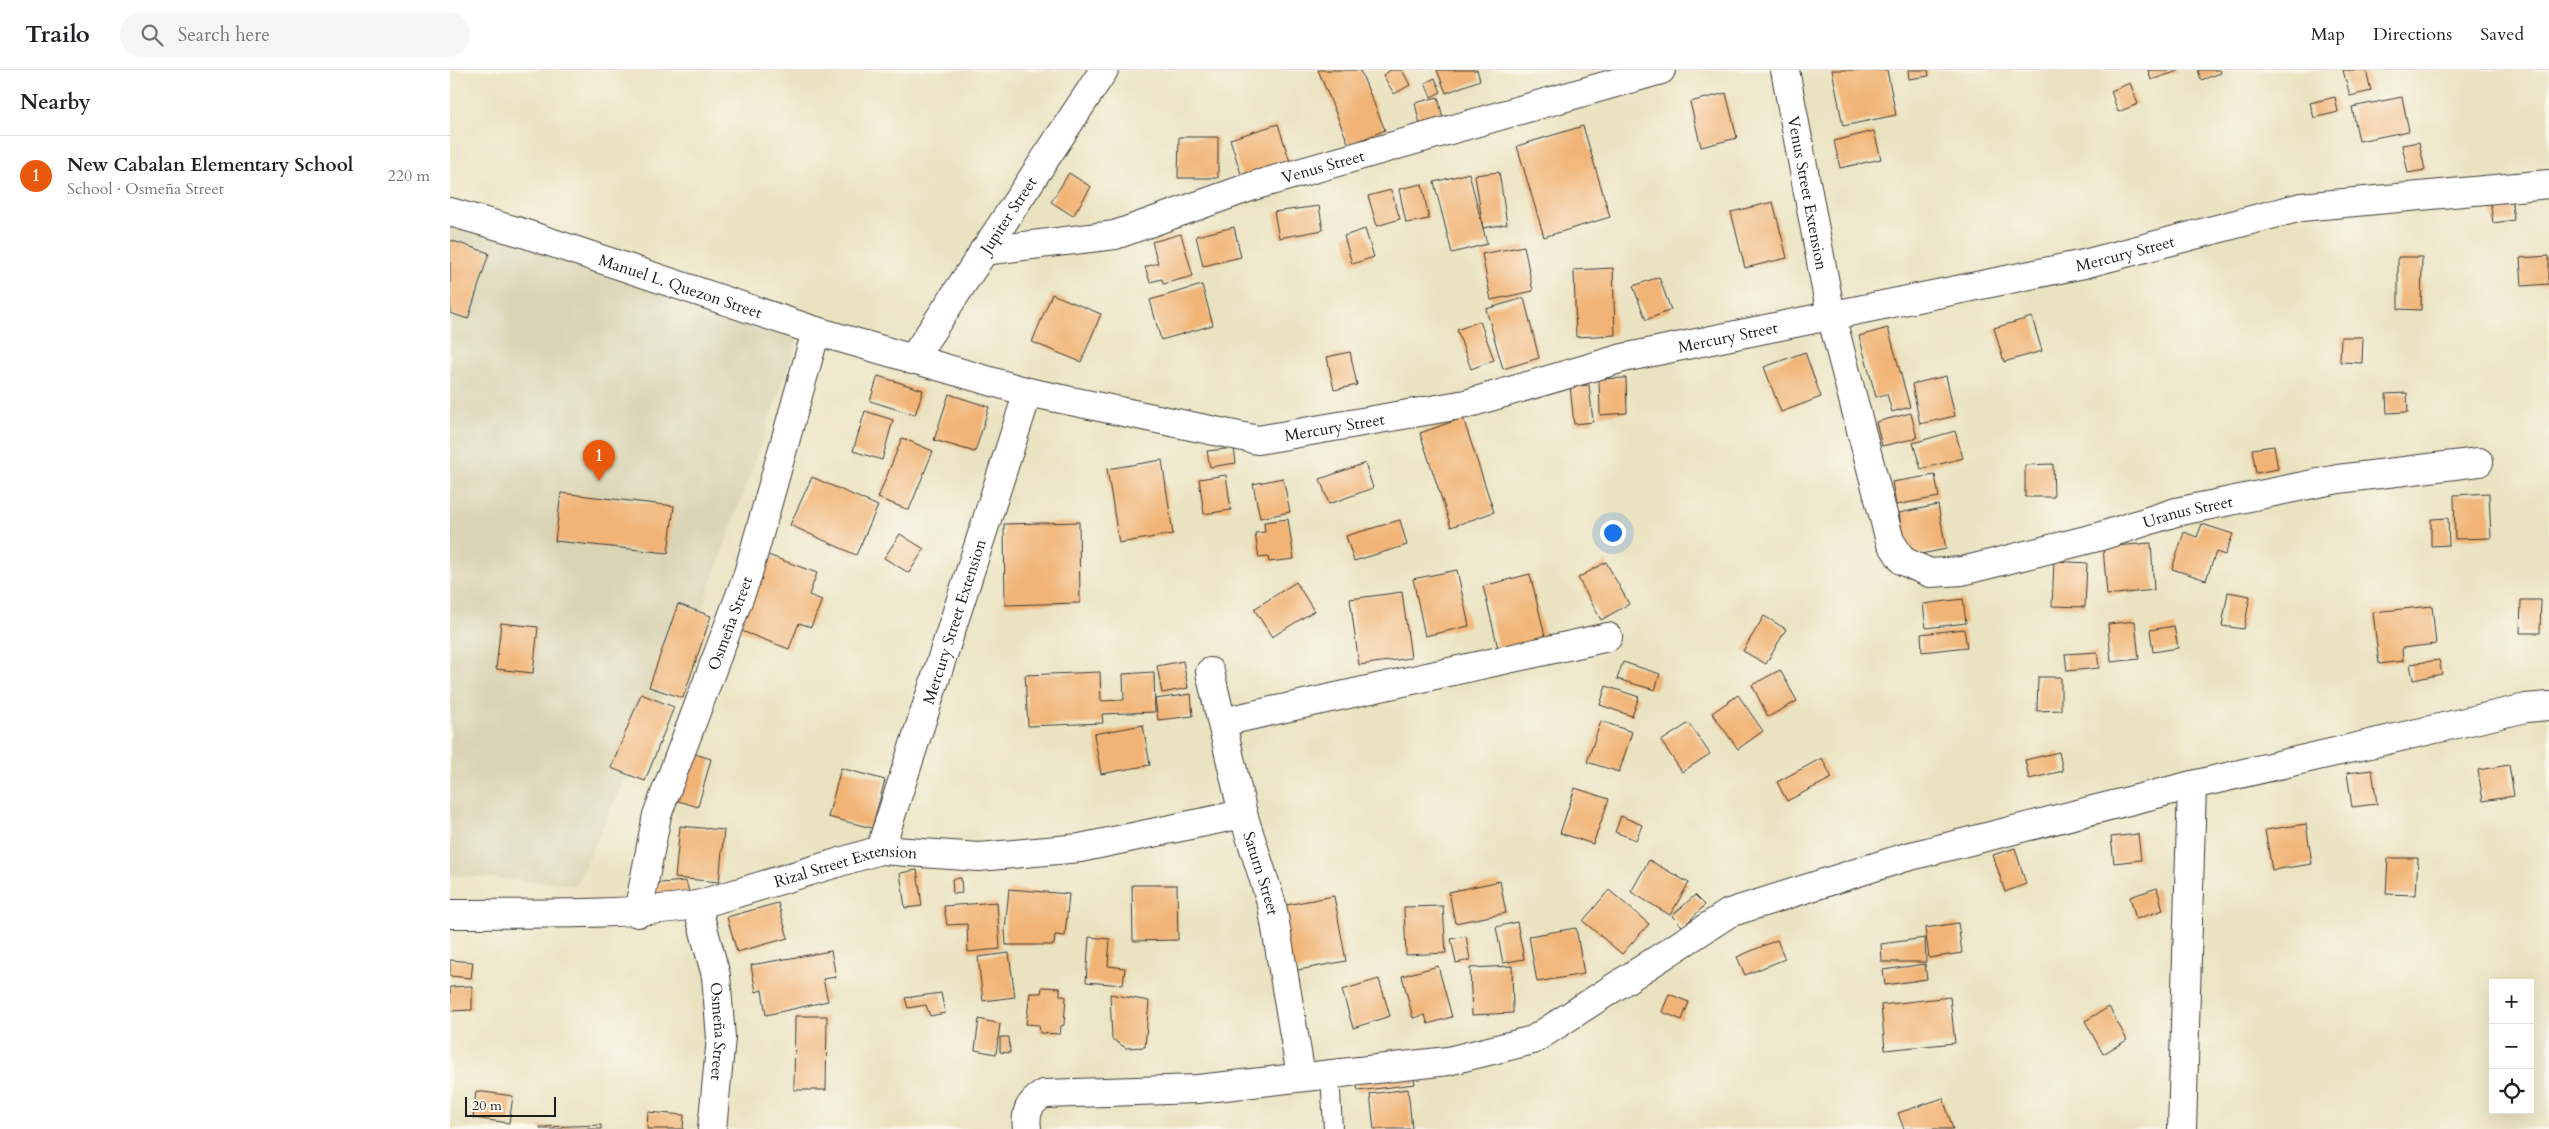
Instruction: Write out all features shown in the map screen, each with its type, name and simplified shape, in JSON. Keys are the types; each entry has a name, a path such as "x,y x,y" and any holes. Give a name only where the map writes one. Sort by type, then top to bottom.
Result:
{"street":[{"name":"Jupiter Street","path":"912,360 1104,70"},
{"name":"Venus Street","path":"983,251 1116,235 1253,186 1662,70"},
{"name":"Venus Street Extension","path":"1784,70 1830,315 1890,541 1903,561"},
{"name":"Mercury Street","path":"912,360 1028,392 1258,440 1466,404 1623,358 2084,264 2301,207 2549,184"},
{"name":"Manuel L. Quezon Street","path":"450,212 520,232 816,331 912,360"},
{"name":"Osmeña Street","path":"638,913 656,815 747,577 816,331"},
{"name":"Mercury Street Extension","path":"880,850 1028,392"},
{"name":"Uranus Street","path":"1903,561 1930,573 1962,571 2098,537 2176,512 2338,479 2479,462"},
{"path":"1222,722 1608,637"},
{"name":"Saturn Street","path":"1210,672 1243,814 1272,905 1301,1076"},
{"path":"1027,1129 1025,1114 1033,1101 1044,1094 1198,1089 1448,1060 1533,1040 1729,914 1903,858 2192,784 2526,708 2549,706"},
{"path":"2182,1129 2192,784"},
{"name":"Rizal Street Extension","path":"450,914 638,913 698,905 880,850 978,857 1080,848 1243,814"},
{"name":"Osmeña Street","path":"698,905 716,976 722,1038 712,1129"}],"lane":[{"path":"1330,1073 1333,1129"}],"shaded area":[{"path":"450,220 799,336 696,626 576,885 450,875"}],"building":[{"path":"1318,70 1360,70 1385,130 1349,145"},
{"path":"1391,70 1402,70 1410,85 1394,94 1383,75"},
{"path":"1437,70 1477,70 1480,80 1446,93"},
{"path":"1832,70 1887,70 1896,115 1843,126"},
{"path":"1908,70 1928,70 1929,76 1909,79"},
{"path":"2148,70 2181,70 2151,80"},
{"path":"2198,70 2220,70 2221,73 2201,80"},
{"path":"2343,70 2366,70 2371,91 2350,96"},
{"path":"1435,78 1441,92 1431,97 1425,83"},
{"path":"2130,83 2138,104 2118,112 2111,91"},
{"path":"1726,93 1737,138 1701,147 1690,102"},
{"path":"1438,97 1443,119 1420,125 1415,103"},
{"path":"2335,97 2338,112 2314,118 2310,103"},
{"path":"2402,97 2409,131 2359,141 2352,107"},
{"path":"1278,124 1290,162 1242,177 1230,139"},
{"path":"1583,126 1610,217 1544,237 1517,146"},
{"path":"1874,131 1881,159 1840,168 1834,141"},
{"path":"1179,137 1218,137 1218,178 1178,178"},
{"path":"2419,142 2425,170 2408,173 2402,145"},
{"path":"1499,172 1507,224 1483,228 1475,175"},
{"path":"1069,173 1091,187 1073,216 1051,202"},
{"path":"1469,173 1487,244 1452,253 1434,182"},
{"path":"1422,184 1429,219 1406,223 1399,189"},
{"path":"1391,190 1400,219 1377,226 1368,196"},
{"path":"2511,196 2514,220 2493,223 2490,199"},
{"path":"1773,202 1787,258 1745,268 1731,212"},
{"path":"1319,206 1323,230 1279,238 1274,212"},
{"path":"1234,227 1241,257 1203,266 1196,236"},
{"path":"1365,229 1374,257 1352,264 1344,236"},
{"path":"1181,234 1193,276 1163,284 1162,279 1150,282 1145,267 1158,263 1152,242"},
{"path":"450,240 489,253 468,319 450,313"},
{"path":"1524,246 1533,291 1491,300 1482,254"},
{"path":"2549,256 2549,284 2522,286 2520,258"},
{"path":"2398,257 2422,257 2421,310 2398,309"},
{"path":"1613,268 1615,335 1576,337 1574,270"},
{"path":"1659,277 1671,310 1646,320 1633,286"},
{"path":"1202,285 1213,325 1161,340 1150,300"},
{"path":"1052,294 1101,314 1081,362 1032,342"},
{"path":"1524,298 1539,358 1503,369 1486,309"},
{"path":"2032,317 2042,351 2004,362 1994,328"},
{"path":"1480,321 1494,360 1471,369 1457,330"},
{"path":"1888,328 1910,407 1892,412 1887,394 1876,397 1859,336"},
{"path":"2341,337 2363,337 2362,363 2340,362"},
{"path":"1350,352 1357,385 1334,390 1327,357"},
{"path":"1805,352 1821,397 1781,412 1764,367"},
{"path":"878,376 923,390 915,415 870,401"},
{"path":"1946,376 1955,416 1920,424 1912,384"},
{"path":"1626,378 1627,413 1600,415 1599,379"},
{"path":"1589,385 1593,422 1574,424 1570,386"},
{"path":"2407,393 2408,412 2387,413 2386,394"},
{"path":"949,394 989,407 975,452 934,440"},
{"path":"865,411 893,420 882,460 853,451"},
{"path":"1911,413 1917,438 1882,446 1876,422"},
{"path":"1463,418 1494,512 1451,527 1420,433"},
{"path":"1955,431 1963,458 1921,469 1913,443"},
{"path":"902,438 933,451 909,510 878,498"},
{"path":"2274,446 2278,469 2256,473 2252,449"},
{"path":"1234,448 1236,463 1210,467 1207,451"},
{"path":"1162,460 1173,534 1119,543 1107,469"},
{"path":"1365,463 1373,488 1329,504 1320,479"},
{"path":"2053,464 2054,497 2025,497 2025,465"},
{"path":"1226,475 1231,510 1204,514 1199,479"},
{"path":"1935,475 1939,497 1896,505 1892,482"},
{"path":"812,477 878,506 856,555 790,525"},
{"path":"1283,478 1290,512 1260,518 1253,484"},
{"path":"561,493 674,506 668,553 555,541"},
{"path":"2489,493 2491,538 2455,539 2454,495"},
{"path":"1938,505 1946,549 1906,557 1899,513"},
{"path":"2448,518 2449,545 2431,546 2431,519"},
{"path":"1288,519 1294,559 1269,562 1268,557 1259,558 1255,533 1265,532 1264,522"},
{"path":"1400,520 1407,545 1354,561 1346,536"},
{"path":"1079,522 1080,603 1005,605 1004,524"},
{"path":"2202,524 2233,534 2225,555 2216,552 2206,580 2172,569 2184,532 2197,537"},
{"path":"900,534 924,549 909,573 884,558"},
{"path":"2151,543 2154,590 2107,595 2103,547"},
{"path":"768,555 817,573 809,595 822,600 811,627 799,623 789,649 739,630"},
{"path":"2054,561 2087,563 2085,607 2052,606"},
{"path":"1606,562 1629,604 1601,620 1578,578"},
{"path":"1457,570 1469,626 1425,636 1413,579"},
{"path":"1530,574 1546,640 1499,652 1483,586"},
{"path":"1296,582 1314,611 1272,637 1254,609"},
{"path":"1402,592 1411,658 1359,665 1350,599"},
{"path":"2228,592 2250,596 2244,629 2222,626"},
{"path":"1963,599 1966,623 1926,628 1923,604"},
{"path":"2521,600 2541,600 2540,633 2520,633"},
{"path":"678,604 711,616 683,698 649,687"},
{"path":"2432,606 2436,644 2402,648 2403,661 2379,664 2373,612"},
{"path":"1764,616 1786,629 1766,664 1743,651"},
{"path":"2135,621 2139,659 2111,662 2108,624"},
{"path":"501,623 538,627 533,673 496,669"},
{"path":"2174,626 2178,648 2153,652 2150,630"},
{"path":"1964,629 1967,647 1922,652 1921,634"},
{"path":"2097,652 2099,668 2067,671 2065,654"},
{"path":"2439,660 2442,674 2413,680 2410,664"},
{"path":"1183,661 1188,688 1162,693 1157,666"},
{"path":"1623,662 1660,674 1655,690 1617,679"},
{"path":"1780,670 1797,701 1768,717 1752,685"},
{"path":"1100,672 1101,701 1124,700 1123,674 1154,672 1155,712 1102,714 1103,723 1028,726 1025,675"},
{"path":"2038,677 2061,677 2061,710 2037,711"},
{"path":"1606,686 1639,697 1632,716 1600,705"},
{"path":"641,694 674,707 645,781 611,768"},
{"path":"1191,694 1193,716 1158,720 1155,699"},
{"path":"1738,695 1763,731 1738,749 1712,713"},
{"path":"1601,721 1632,732 1619,772 1587,762"},
{"path":"1689,723 1710,754 1682,772 1661,741"},
{"path":"1143,725 1150,765 1101,774 1094,734"},
{"path":"686,751 711,759 698,807 672,799"},
{"path":"2059,752 2063,771 2029,779 2025,760"},
{"path":"1822,758 1832,778 1787,801 1777,782"},
{"path":"2509,765 2514,796 2483,801 2478,770"},
{"path":"841,768 885,780 872,828 828,817"},
{"path":"2372,770 2377,804 2352,807 2347,773"},
{"path":"1575,788 1609,799 1593,844 1560,833"},
{"path":"1621,816 1642,825 1636,840 1615,832"},
{"path":"2306,824 2312,864 2272,870 2265,830"},
{"path":"680,826 724,830 719,882 675,878"},
{"path":"2138,834 2141,860 2114,863 2111,837"},
{"path":"2015,848 2026,884 2005,892 1993,855"},
{"path":"2388,858 2418,858 2416,895 2386,894"},
{"path":"1649,860 1689,883 1670,915 1631,892"},
{"path":"917,870 922,906 905,908 900,873"},
{"path":"650,876 660,883 686,881 689,892 646,899"},
{"path":"961,878 962,893 953,894 952,879"},
{"path":"1500,881 1506,913 1455,923 1449,892"},
{"path":"1132,885 1177,885 1178,940 1133,941"},
{"path":"2157,888 2163,910 2136,919 2130,897"},
{"path":"1009,889 1069,894 1065,936 1055,935 1054,945 1006,945 1005,929"},
{"path":"1609,890 1649,924 1622,954 1583,921"},
{"path":"1695,895 1705,905 1683,927 1672,916"},
{"path":"1334,896 1346,961 1288,972 1276,907"},
{"path":"997,902 1000,949 968,952 967,924 947,925 944,906"},
{"path":"778,903 788,938 737,952 727,917"},
{"path":"1443,906 1446,953 1406,955 1404,907"},
{"path":"1517,922 1524,959 1503,963 1496,927"},
{"path":"1958,923 1962,953 1929,958 1925,928"},
{"path":"1576,928 1584,974 1537,982 1529,936"},
{"path":"1466,936 1470,960 1456,963 1451,939"},
{"path":"1089,937 1110,939 1108,966 1125,968 1123,985 1086,982"},
{"path":"1925,938 1926,962 1882,962 1881,944"},
{"path":"1777,940 1785,959 1745,975 1737,957"},
{"path":"831,951 836,977 823,979 828,1001 766,1015 762,990 756,992 751,965"},
{"path":"1009,953 1015,997 983,1001 978,957"},
{"path":"450,960 473,962 471,978 450,976"},
{"path":"1925,964 1927,979 1885,985 1883,970"},
{"path":"1438,966 1452,1017 1428,1024 1425,1015 1413,1018 1402,976"},
{"path":"1512,966 1513,1013 1472,1015 1470,968"},
{"path":"1379,979 1390,1016 1353,1028 1342,990"},
{"path":"472,986 472,1010 450,1011 450,987"},
{"path":"1042,987 1060,988 1060,995 1066,997 1064,1025 1061,1026 1060,1034 1040,1033 1039,1025 1026,1024 1030,993 1041,993"},
{"path":"941,993 945,1013 930,1016 926,1005 908,1008 905,998"},
{"path":"1110,994 1149,1001 1145,1047 1126,1048 1112,1039"},
{"path":"1669,994 1689,1002 1682,1020 1662,1012"},
{"path":"1950,997 1955,1043 1885,1050 1881,1005"},
{"path":"2109,1007 2127,1040 2103,1054 2085,1021"},
{"path":"795,1016 827,1016 826,1090 794,1090"},
{"path":"979,1019 1000,1024 996,1054 975,1050"},
{"path":"1000,1037 1009,1037 1010,1053 1000,1052"},
{"path":"1412,1068 1415,1084 1358,1091 1355,1076"},
{"path":"1408,1089 1412,1129 1374,1129 1370,1094"},
{"path":"476,1091 513,1096 509,1123 473,1118"},
{"path":"1943,1098 1953,1129 1904,1129 1898,1113"},
{"path":"648,1112 684,1115 683,1129 647,1129"},
{"path":"601,1125 601,1129 540,1129 540,1127"}],"place":[{"name":"New Cabalan Elementary School","path":"599,481"}]}
